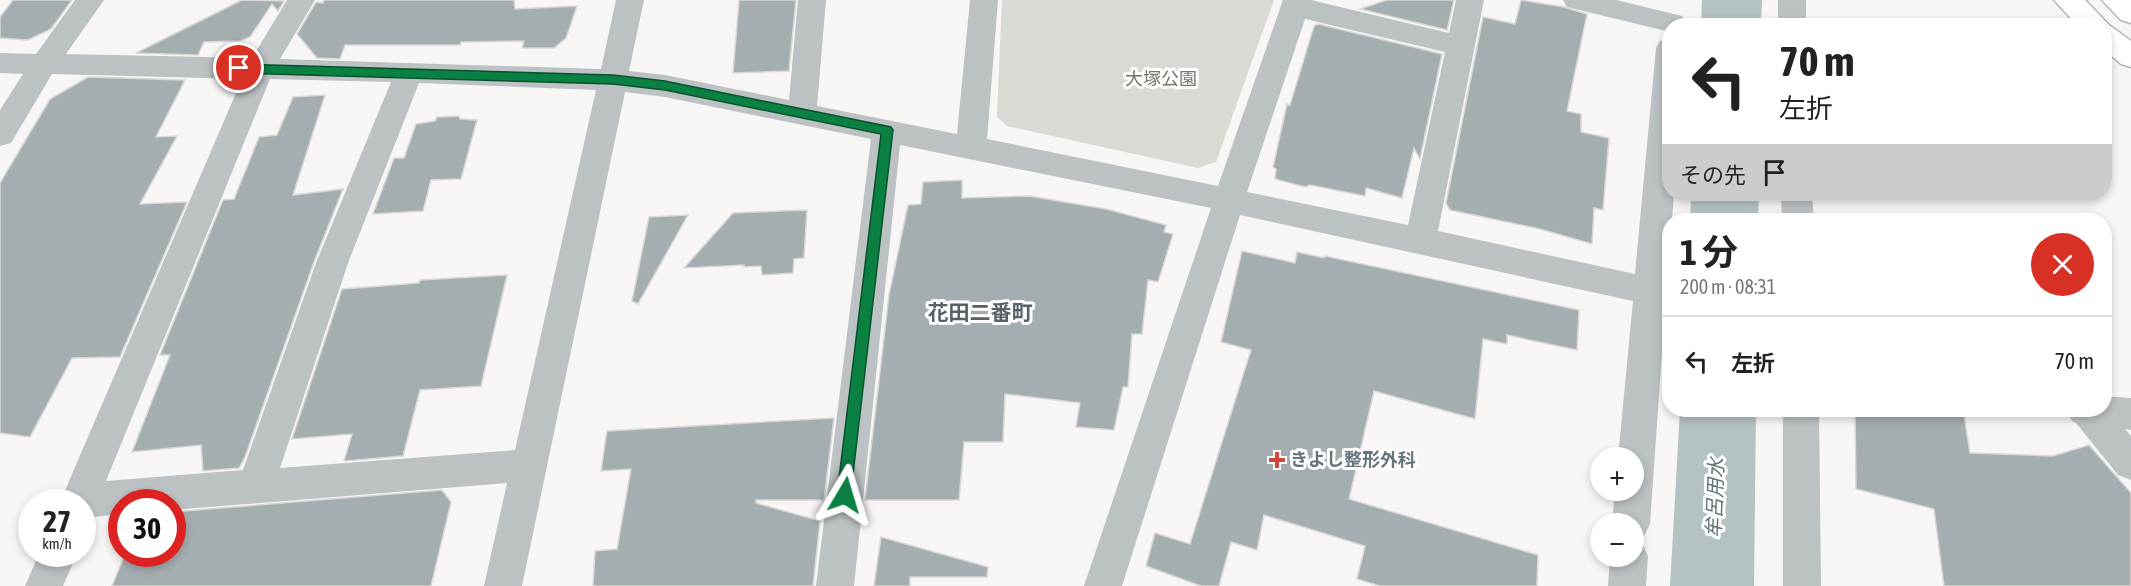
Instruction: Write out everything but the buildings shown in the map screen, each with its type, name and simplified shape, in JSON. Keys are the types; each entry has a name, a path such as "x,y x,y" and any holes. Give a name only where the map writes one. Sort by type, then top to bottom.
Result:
{"main road":[{"path":"2068,0 2087,18"},
{"path":"2116,0 2131,13"},
{"path":"2112,40 2131,57"}],"street":[{"path":"0,135 44,64 90,0"},
{"path":"84,489 261,69 301,0"},
{"path":"503,586 630,0"},
{"path":"802,114 812,0"},
{"path":"971,147 984,0"},
{"path":"1420,243 1470,0"},
{"path":"1577,0 1662,22"},
{"path":"1792,0 1792,18"},
{"path":"1103,586 1229,200 1296,4 1460,45"},
{"path":"0,63 410,72 613,80 665,86 1229,200 1420,243 1602,279 1659,294"},
{"path":"256,486 332,263 410,72"},
{"path":"835,586 887,130"},
{"path":"1632,513 1659,294 1662,226"},
{"path":"2112,412 2131,414"},
{"path":"1802,417 1802,586"},
{"path":"2092,417 2131,463"},
{"path":"96,500 530,465"},
{"path":"44,586 52,567"},
{"path":"1627,586 1628,567"}],"green space":[{"name":"大塚公園","path":"1002,0 1274,0 1216,162 1198,168 1007,126 997,117"}],"waterway":[{"name":"牟呂用水","path":"1731,18 1732,0"},
{"name":"牟呂用水","path":"1724,213 1725,201"},
{"name":"牟呂用水","path":"1712,586 1718,417"}],"place":[{"name":"きよし整形外科","path":"1277,460"}],"district":[{"name":"花田二番町","path":"980,313"}],"route":[{"path":"239,68 613,80 665,86 887,130 845,495"}]}
